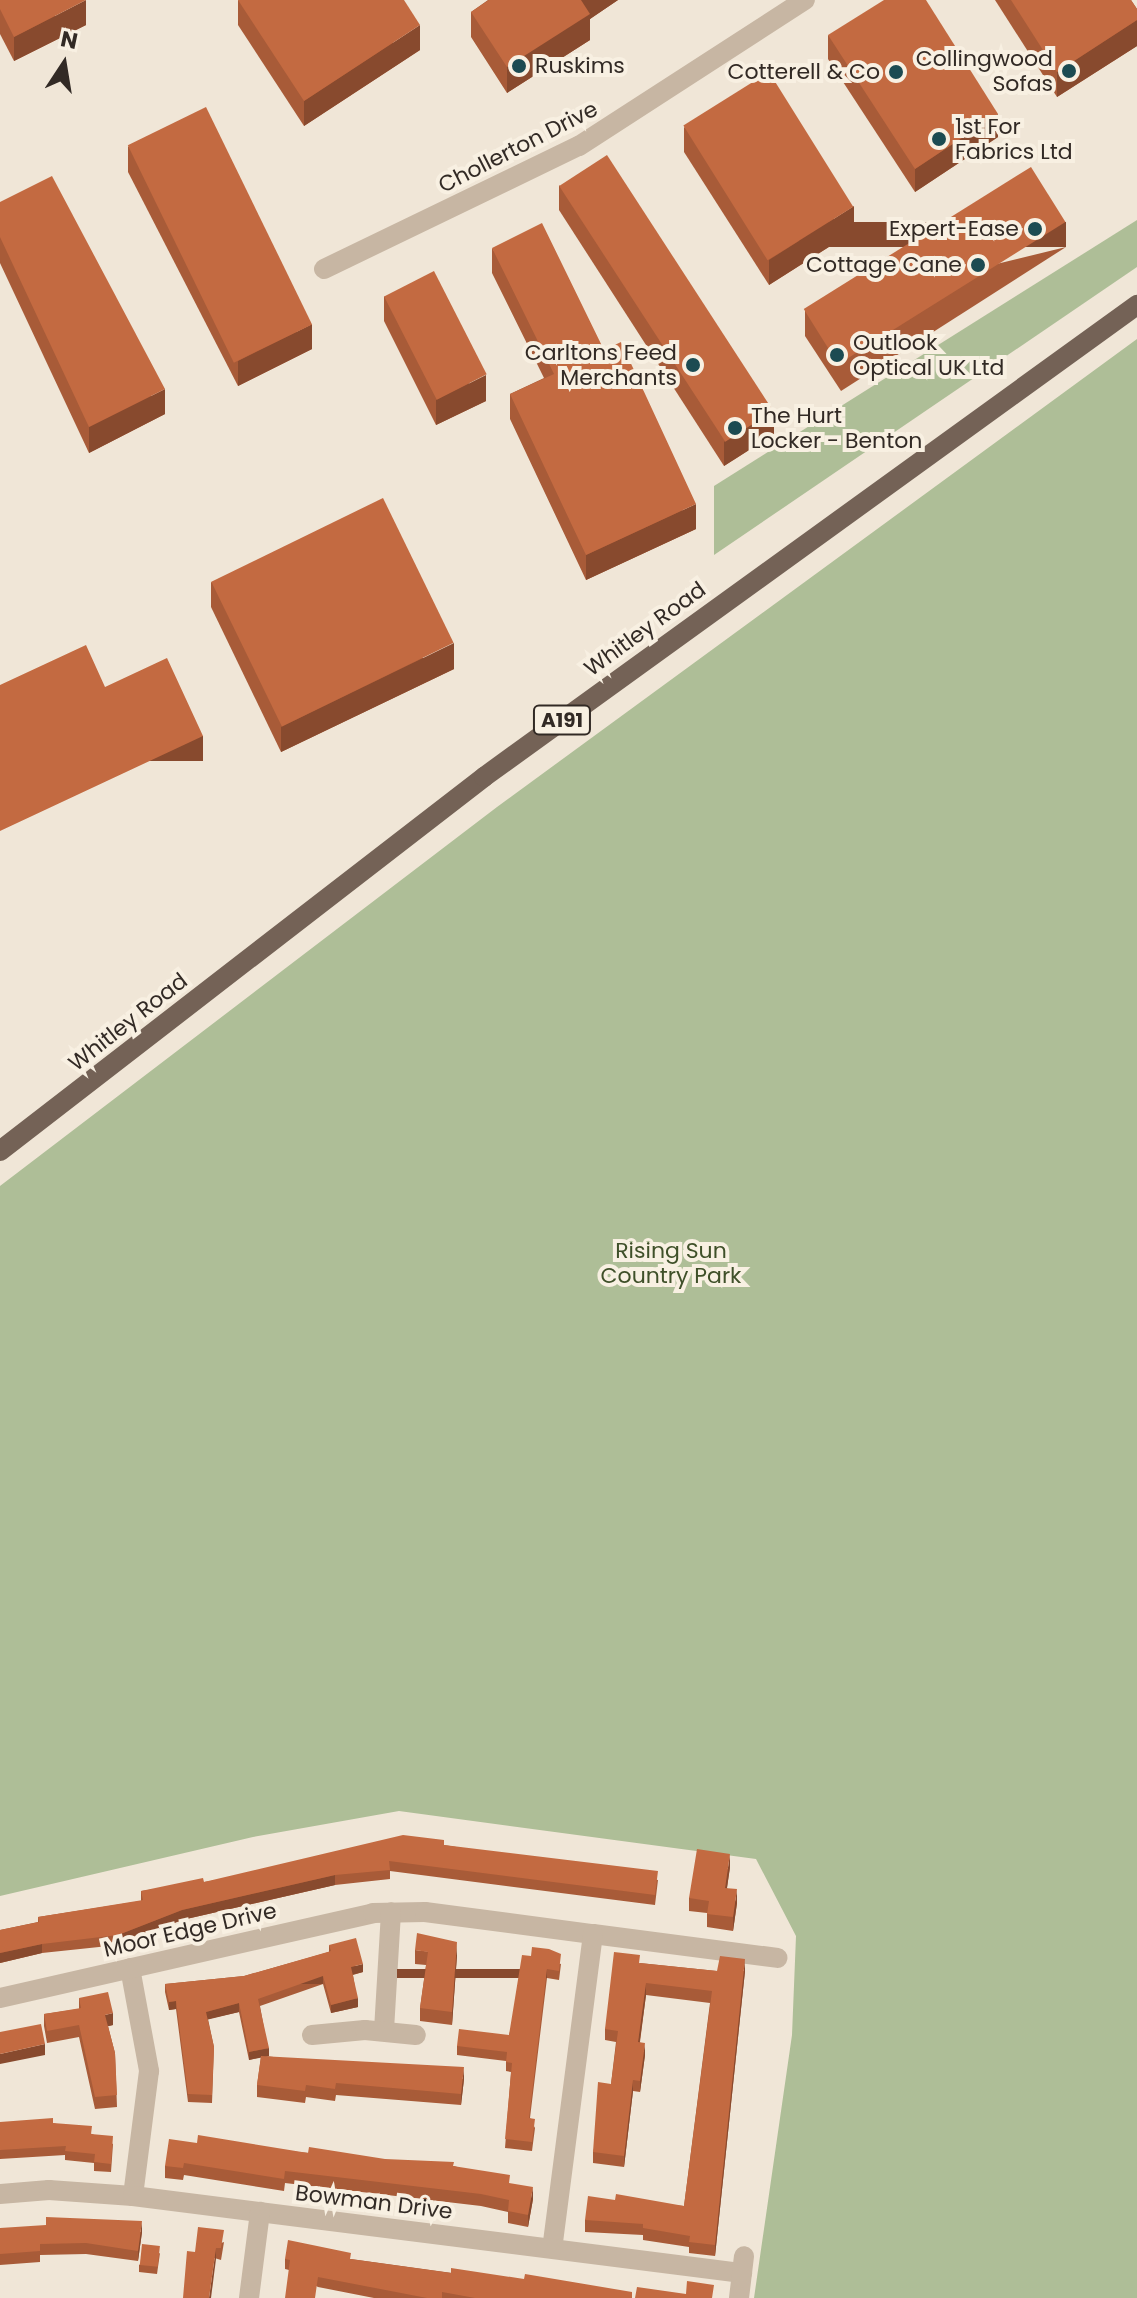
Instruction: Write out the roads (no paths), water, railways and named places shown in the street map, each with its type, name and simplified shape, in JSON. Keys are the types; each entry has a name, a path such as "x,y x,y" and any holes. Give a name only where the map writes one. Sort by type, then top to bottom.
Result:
{"main road":[{"name":"Whitley Road","path":"0,1151 484,777 1137,305"}],"street":[{"name":"Chollerton Drive","path":"324,269 579,146 805,0"},
{"name":"Moor Edge Drive","path":"0,1998 391,1912 777,1958"},
{"path":"384,2030 391,1912"},
{"path":"552,2248 593,1934"},
{"path":"130,1968 149,2071 133,2196"},
{"path":"312,2035 384,2030 416,2035"},
{"name":"Bowman Drive","path":"0,2194 77,2190 552,2248 743,2264 739,2298"},
{"path":"249,2298 260,2212"}],"place":[{"name":"Ruskims","path":"519,66"},
{"name":"Collingwood Sofas","path":"1069,71"},
{"name":"Cotterell & Co","path":"896,72"},
{"name":"1st For Fabrics Ltd","path":"939,139"},
{"name":"Expert-Ease","path":"1035,229"},
{"name":"Cottage Cane","path":"978,265"},
{"name":"Outlook Optical UK Ltd","path":"837,355"},
{"name":"Carltons Feed Merchants","path":"693,365"},
{"name":"The Hurt Locker - Benton","path":"735,428"}],"park label":[{"name":"Rising Sun Country Park","path":"671,1262"}]}
